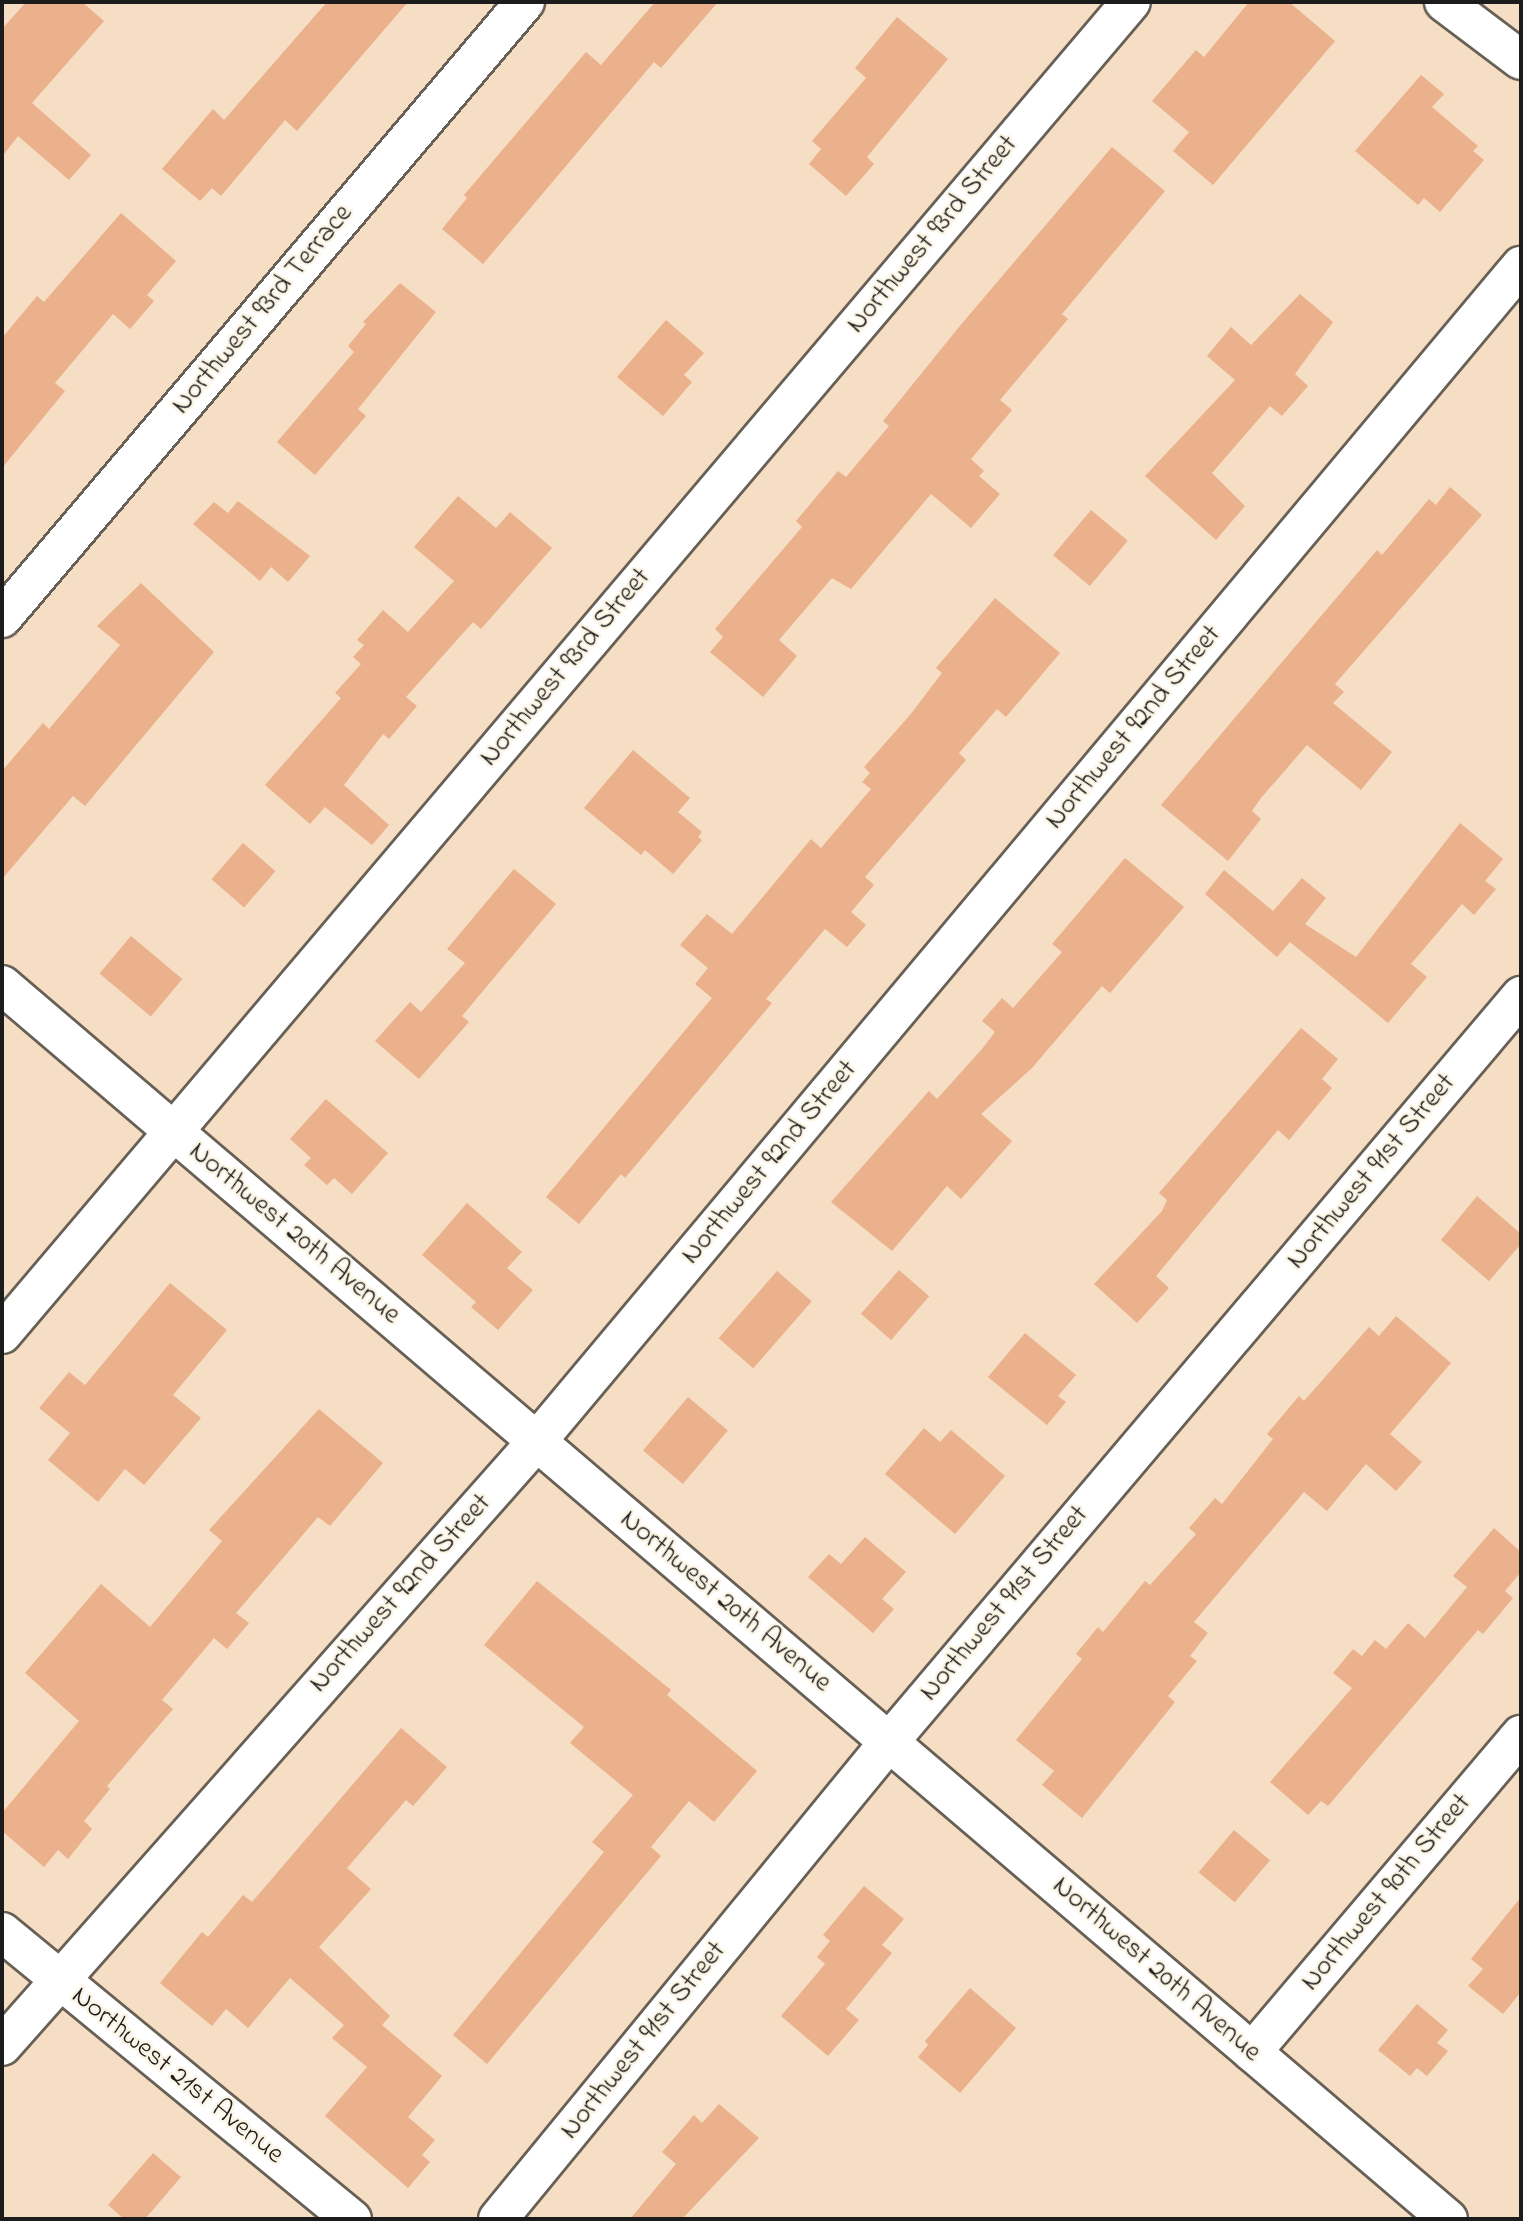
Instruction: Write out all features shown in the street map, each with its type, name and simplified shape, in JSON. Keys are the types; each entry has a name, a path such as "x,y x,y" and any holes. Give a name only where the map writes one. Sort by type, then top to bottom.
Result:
{"street":[{"name":"Northwest 93rd Terrace","path":"2,618 525,2"},
{"name":"Northwest 93rd Street","path":"2,1334 1130,2"},
{"path":"1444,2 1521,60"},
{"name":"Northwest 92nd Street","path":"2,2046 58,1979 537,1441 1521,266"},
{"name":"Northwest 20th Avenue","path":"2,985 1448,2219"},
{"name":"Northwest 91st Street","path":"498,2219 889,1742 1521,996"},
{"name":"Northwest 90th Street","path":"1252,2052 1521,1735"},
{"name":"Northwest 21st Avenue","path":"2,1932 352,2219"}],"building":[{"path":"26,2 82,2 104,21 32,103 91,155 69,180 18,136 2,157 2,29"},
{"path":"327,2 408,2 297,131 285,120 221,196 212,188 200,201 162,169 213,109 224,120"},
{"path":"655,2 718,2 661,68 654,62 483,264 442,229 467,198 464,195 586,52 601,65"},
{"path":"1249,2 1289,2 1335,41 1213,185 1173,151 1189,132 1152,101 1196,50 1204,57"},
{"path":"897,17 948,59 867,157 874,164 846,196 809,164 821,149 812,141 866,78 855,68"},
{"path":"1421,75 1444,94 1432,107 1478,146 1473,151 1484,160 1440,212 1424,198 1418,205 1355,151"},
{"path":"1112,147 1165,191 1062,314 1068,319 1000,400 1012,410 971,459 984,471 979,476 1000,494 971,528 931,494 851,589 832,578 779,640 797,656 763,697 710,652 723,637 715,629 802,527 796,521 838,471 846,477 889,426 883,421"},
{"path":"121,213 176,261 147,295 154,301 130,329 113,314 55,383 65,391 2,468 2,338 37,296 44,302"},
{"path":"400,283 436,312 358,409 366,416 315,475 277,442 354,352 348,346 366,324 363,322"},
{"path":"1300,294 1333,322 1295,374 1308,386 1282,416 1270,406 1212,473 1245,506 1216,540 1145,476 1235,380 1207,356 1231,327 1251,345"},
{"path":"666,320 704,353 684,375 692,382 663,416 617,377"},
{"path":"1450,487 1482,515 1335,684 1344,692 1333,703 1392,752 1361,790 1307,745 1252,811 1261,819 1228,861 1161,805 1377,550 1382,555 1429,499 1436,505"},
{"path":"458,496 496,528 510,512 552,548 481,629 473,622 406,697 417,706 389,739 383,734 344,785 389,825 372,845 325,807 310,824 265,785 341,698 335,693 361,664 353,657 364,645 357,640 383,610 408,632 454,581 414,547"},
{"path":"238,501 310,556 288,582 271,567 260,581 193,524 214,502 228,513"},
{"path":"1091,510 1128,541 1090,586 1053,555"},
{"path":"141,583 214,652 85,806 73,796 2,879 2,771 43,723 49,729 120,645 97,626"},
{"path":"995,598 1060,653 1006,717 997,709 959,753 966,760 865,877 874,885 851,912 866,925 847,947 825,929 766,999 772,1003 625,1178 621,1174 579,1224 546,1197 712,998 695,984 708,968 680,945 707,914 732,934 811,839 821,848 871,789 862,782 870,773 864,767 910,715 942,673 936,668"},
{"path":"633,750 690,798 678,812 702,832 698,837 702,840 673,874 645,850 641,855 584,808"},
{"path":"1460,823 1503,859 1485,881 1496,889 1474,915 1462,904 1411,964 1427,977 1388,1023 1290,942 1277,957 1205,894 1224,870 1273,911 1302,878 1326,898 1305,924 1356,957"},
{"path":"243,843 275,871 244,907 212,879"},
{"path":"1125,858 1184,907 1110,993 1102,986 1032,1068 981,1114 1012,1141 961,1199 947,1186 892,1251 831,1202 929,1091 937,1099 982,1049 995,1032 982,1021 1002,998 1013,1008 1062,952 1052,944"},
{"path":"514,869 556,904 462,1016 469,1022 419,1079 375,1041 410,1002 421,1012 465,963 447,949"},
{"path":"131,936 182,979 151,1017 100,974"},
{"path":"1301,1028 1338,1059 1322,1079 1332,1088 1289,1140 1278,1130 1156,1276 1169,1288 1137,1323 1094,1284 1162,1211 1167,1200 1159,1193"},
{"path":"326,1099 388,1153 352,1194 334,1178 327,1185 304,1165 311,1158 290,1139"},
{"path":"1477,1196 1521,1234 1521,1244 1489,1281 1441,1240"},
{"path":"467,1203 522,1252 507,1268 533,1290 498,1330 471,1307 476,1302 422,1255"},
{"path":"899,1270 929,1296 891,1340 861,1314"},
{"path":"777,1271 812,1301 753,1368 719,1338"},
{"path":"170,1283 227,1330 173,1395 201,1418 144,1485 125,1469 98,1502 48,1460 70,1433 39,1408 69,1372 85,1385"},
{"path":"1396,1316 1451,1363 1390,1434 1422,1462 1396,1491 1366,1464 1327,1511 1304,1492 1194,1622 1208,1633 1190,1656 1197,1661 1168,1696 1175,1702 1082,1818 1042,1785 1054,1771 1016,1740 1082,1659 1076,1654 1098,1627 1103,1632 1145,1581 1150,1585 1196,1534 1189,1528 1215,1498 1222,1504 1273,1439 1267,1434 1299,1396 1304,1401 1369,1327 1379,1336"},
{"path":"1025,1333 1076,1375 1058,1396 1066,1402 1047,1425 988,1377"},
{"path":"688,1397 728,1430 683,1484 643,1451"},
{"path":"319,1409 383,1463 330,1526 318,1517 236,1613 249,1623 227,1649 214,1638 162,1700 173,1709 107,1786 110,1789 84,1821 92,1829 68,1859 58,1850 44,1867 2,1831 2,1813 79,1721 25,1673 101,1584 150,1627 222,1541 209,1530"},
{"path":"924,1428 940,1442 951,1430 1005,1476 955,1534 885,1474"},
{"path":"1494,1528 1521,1552 1521,1572 1505,1591 1513,1598 1483,1634 1478,1630 1328,1806 1321,1801 1308,1815 1270,1782 1352,1688 1333,1673 1353,1649 1362,1656 1375,1640 1386,1649 1408,1623 1425,1638 1467,1587 1453,1576"},
{"path":"865,1537 906,1572 882,1599 894,1609 873,1633 808,1577 829,1554 841,1564"},
{"path":"537,1581 671,1690 667,1695 757,1771 714,1822 689,1801 651,1847 661,1856 487,2064 453,2035 604,1852 592,1842 633,1795 570,1743 584,1727 484,1645"},
{"path":"401,1728 447,1767 413,1806 406,1800 347,1868 371,1889 319,1947 390,2016 382,2025 442,2076 408,2117 435,2140 422,2155 430,2162 408,2188 325,2116 367,2067 332,2038 344,2025 290,1978 248,2028 226,2009 212,2026 160,1983 202,1932 208,1937 243,1895 252,1902"},
{"path":"1234,1830 1270,1860 1235,1902 1199,1872"},
{"path":"864,1886 904,1919 882,1945 892,1953 846,2009 859,2020 828,2056 781,2016 825,1964 817,1957 830,1941 823,1935"},
{"path":"1521,1897 1521,1992 1503,2014 1468,1986 1483,1969 1471,1959"},
{"path":"970,1988 1016,2028 960,2093 918,2057 928,2045 925,2041"},
{"path":"1417,2004 1448,2030 1437,2043 1448,2051 1427,2076 1417,2068 1410,2076 1378,2050"},
{"path":"719,2104 759,2138 682,2219 630,2219 676,2164 662,2152 694,2115 702,2123"},
{"path":"153,2153 181,2177 145,2219 124,2219 108,2205"}]}
